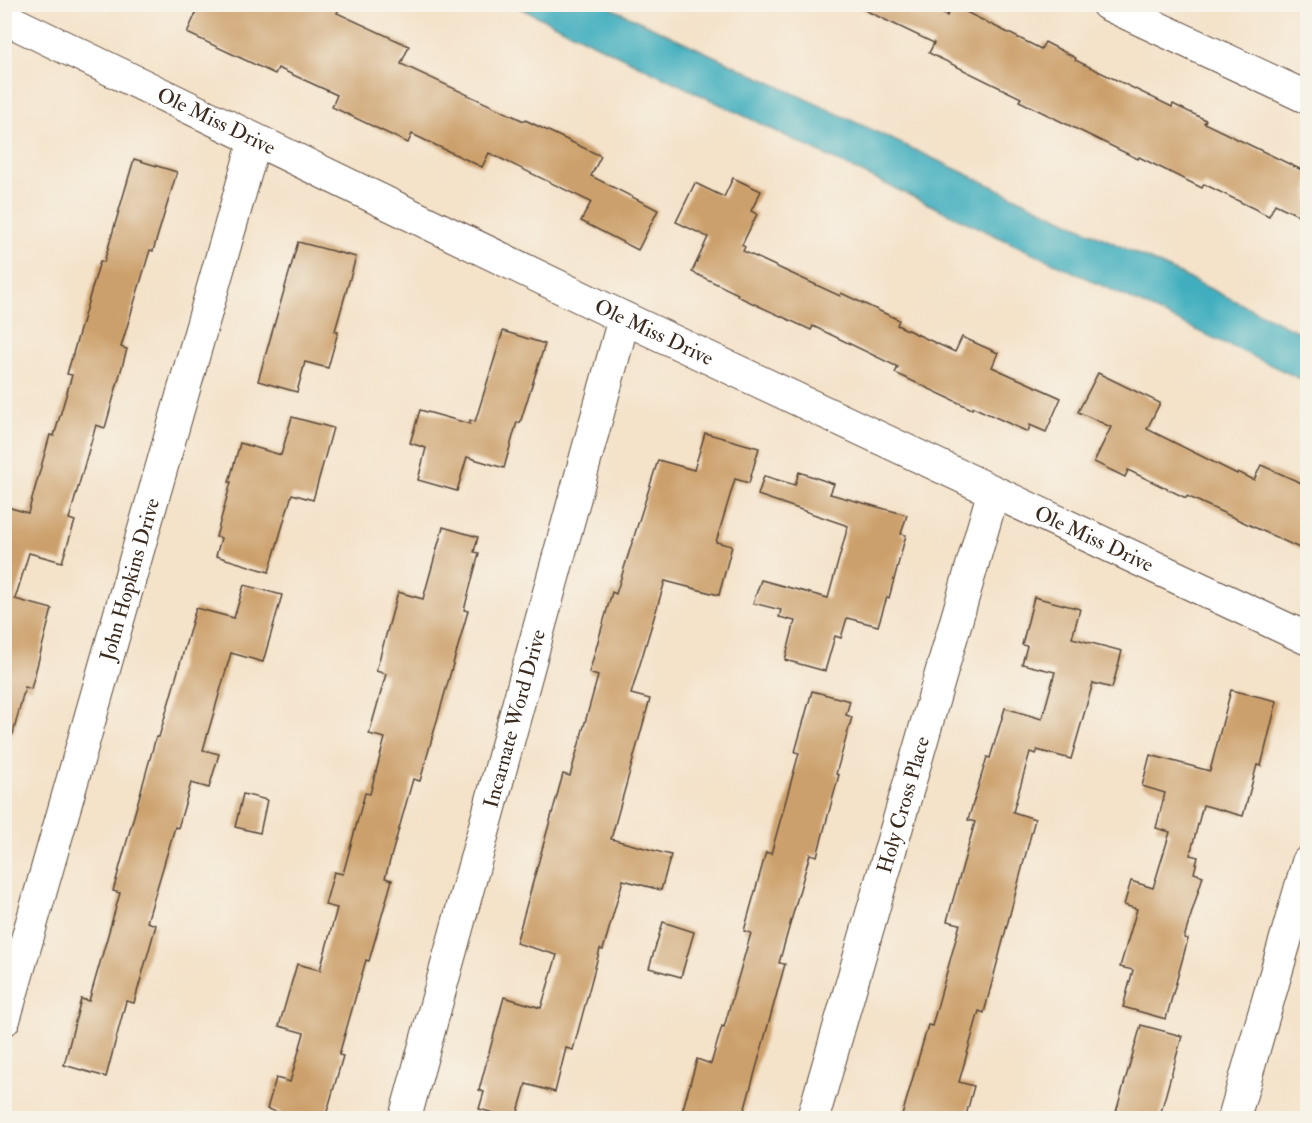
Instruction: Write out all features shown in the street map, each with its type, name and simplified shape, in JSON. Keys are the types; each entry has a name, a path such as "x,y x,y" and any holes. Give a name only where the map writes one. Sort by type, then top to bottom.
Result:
{"street":[{"path":"1107,4 1308,98"},
{"name":"Ole Miss Drive","path":"4,18 624,318 1308,639"},
{"name":"John Hopkins Drive","path":"5,1017 255,140"},
{"name":"Incarnate Word Drive","path":"405,1119 624,318"},
{"name":"Holy Cross Place","path":"813,1119 993,493"},
{"path":"1234,1119 1308,862"}],"water":[{"path":"514,5 605,5 1180,274 1307,336 1307,382 875,179"}],"building":[{"path":"200,4 341,4 337,13 409,46 401,64 601,156 591,176 658,210 638,250 581,221 591,202 489,153 482,167 412,134 408,143 332,107 337,95 278,68 275,74 187,33"},
{"path":"852,4 922,4 947,16 952,5 1041,49 1045,42 1076,58 1075,60 1172,107 1173,104 1206,120 1204,123 1308,173 1308,220 1275,204 1269,216 1204,184 1202,188 1139,157 1138,159 1019,101 1021,98 929,53 934,43"},
{"path":"134,159 177,172 153,251 150,250 121,347 127,349 105,428 96,425 69,519 75,521 62,562 29,553 15,599 52,609 31,689 25,687 13,734 4,733 6,611 4,611 4,506 28,513 50,435 54,436 72,375 67,374 100,261 104,262"},
{"path":"733,178 761,191 751,211 757,214 742,245 745,247 743,251 840,296 841,293 899,320 897,325 955,352 962,337 998,353 992,367 1061,398 1046,432 1030,425 1028,432 973,407 972,409 895,373 898,367 813,326 811,330 737,296 738,294 692,272 708,237 676,222 695,183 724,197"},
{"path":"298,242 356,257 335,331 338,332 328,368 305,362 297,392 258,381"},
{"path":"503,331 545,344 520,423 517,422 504,468 467,457 457,491 418,480 426,448 410,443 420,410 470,424 470,420 475,422"},
{"path":"1098,373 1160,403 1147,429 1237,474 1238,472 1254,480 1261,465 1308,486 1308,552 1128,470 1125,477 1094,462 1111,427 1078,412"},
{"path":"292,417 333,428 313,500 292,494 269,572 216,556 221,538 216,537 240,443 281,455"},
{"path":"705,433 759,448 749,483 735,479 716,542 732,546 719,595 665,581 631,694 650,699 611,839 671,855 661,890 623,880 603,950 600,949 573,1050 566,1048 555,1092 526,1084 516,1119 479,1109 484,1092 479,1090 504,997 541,1008 557,955 516,943 563,774 570,776 598,676 589,673 612,592 616,594 658,460 694,470"},
{"path":"799,472 834,484 830,494 907,515 901,534 906,535 889,598 887,597 878,626 847,618 841,638 835,636 825,671 785,660 795,621 779,617 781,610 753,603 761,580 828,598 848,526 758,495 764,476 795,485"},
{"path":"443,527 478,537 474,552 479,553 464,610 468,611 420,781 413,779 385,878 392,880 339,1055 343,1056 325,1119 279,1119 281,1113 267,1109 276,1078 290,1082 304,1033 279,1026 297,964 320,970 337,908 325,905 334,872 343,874 365,793 370,794 385,738 369,734 386,674 376,671 398,592 423,599"},
{"path":"244,585 282,595 263,662 231,653 203,750 219,754 209,788 191,783 178,828 175,827 147,922 156,925 134,1003 126,1001 106,1077 64,1065 81,999 89,1001 120,893 113,891 156,737 159,737 196,608 234,618"},
{"path":"1034,597 1080,609 1072,638 1122,651 1112,688 1093,683 1071,759 1037,750 1036,754 1030,752 1013,812 1035,819 984,1013 979,1011 959,1082 974,1086 965,1119 901,1119 928,1025 932,1026 960,924 947,921 975,822 968,820 987,757 990,758 1005,708 1042,719 1055,672 1022,664 1027,646 1022,645"},
{"path":"1231,690 1277,701 1261,766 1257,765 1243,816 1203,805 1190,855 1198,857 1194,873 1203,876 1184,938 1188,939 1166,1019 1123,1007 1133,970 1120,967 1137,909 1124,905 1131,881 1153,888 1170,832 1156,828 1165,793 1142,786 1150,755 1210,771"},
{"path":"812,691 850,701 846,715 852,717 817,856 810,854 779,963 785,964 742,1119 680,1119 697,1059 711,1064 722,1026 724,1027 751,933 744,931 766,852 771,854 799,753 795,752"},
{"path":"243,794 267,800 260,833 235,827"},
{"path":"663,922 694,932 681,977 649,968"},
{"path":"1141,1025 1182,1036 1159,1119 1114,1119"}]}
